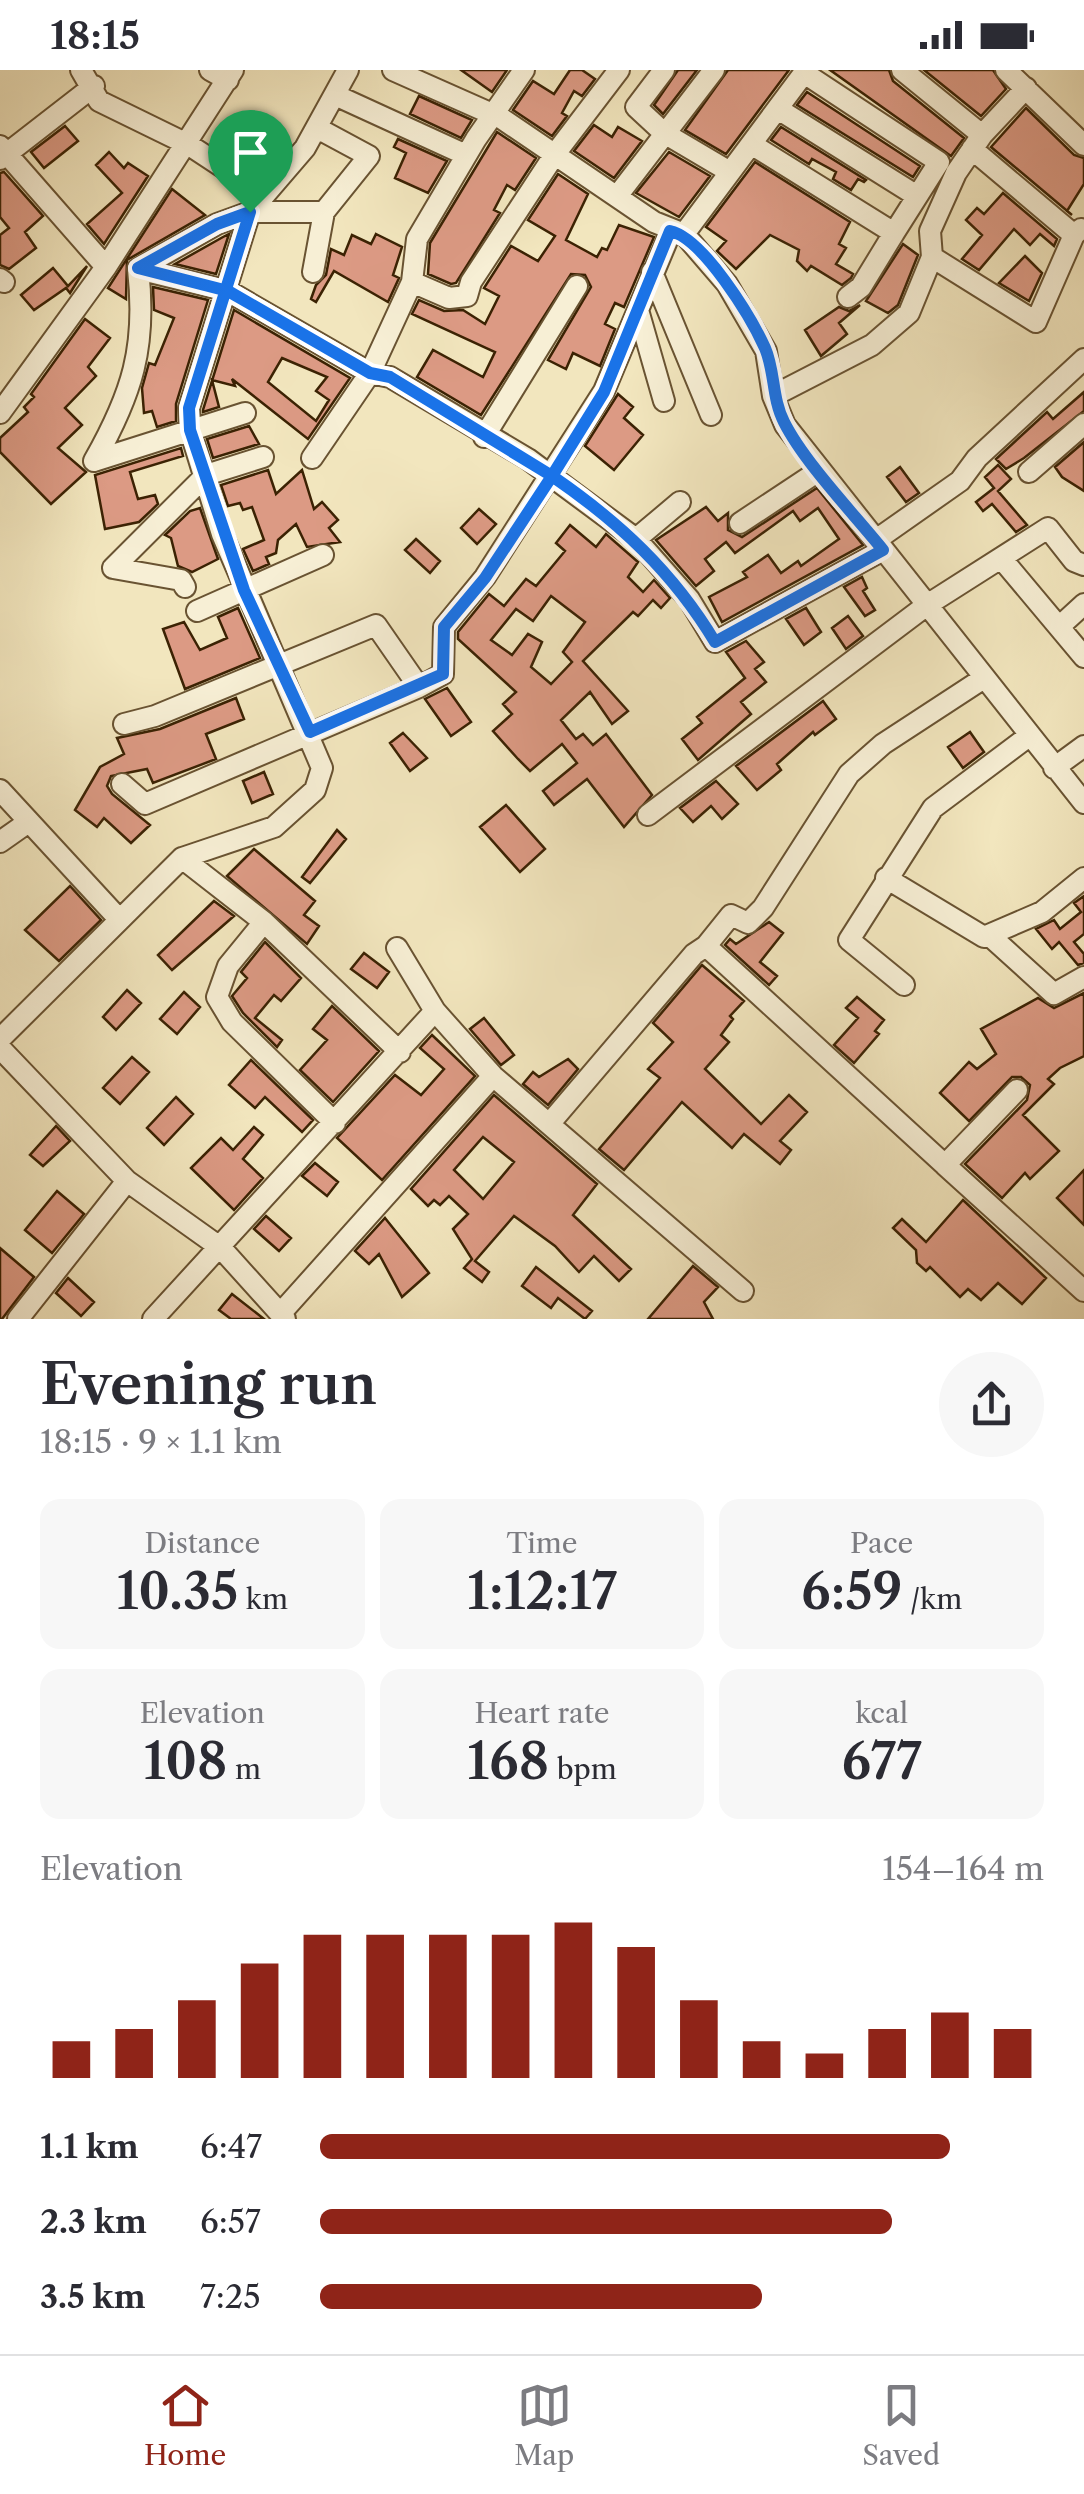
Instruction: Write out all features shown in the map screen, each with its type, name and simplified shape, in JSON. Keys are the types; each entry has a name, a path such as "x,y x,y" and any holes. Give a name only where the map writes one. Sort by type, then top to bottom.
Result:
{"street":[{"path":"0,1040 182,858 274,827 315,790 322,768 310,732 244,590 190,430 189,408 250,212 262,193 305,148 348,70"},
{"path":"393,70 422,76 556,154 677,232 727,284 766,350 773,396 785,424 1084,804"},
{"path":"312,458 370,373 412,282 417,239 466,155 524,70"},
{"path":"412,282 448,298 467,296 471,282 556,154 619,70"},
{"path":"664,70 636,108 664,133 730,172"},
{"path":"618,195 714,70"},
{"path":"902,70 1079,231 1036,322 932,257"},
{"path":"1006,70 1084,145"},
{"path":"2,406 106,267 189,144 224,73"},
{"path":"122,784 145,804 443,674 444,627 485,578 604,392 652,272 677,232 730,172 804,74 939,162 860,288 848,298"},
{"path":"106,267 2,153 87,78 100,101 189,144 262,193"},
{"path":"773,396 872,346 908,314 932,257 930,231 956,173 977,142 1026,88"},
{"path":"335,95 466,155"},
{"path":"778,109 917,196"},
{"path":"312,272 324,212 369,156 317,128"},
{"path":"751,144 894,233"},
{"path":"138,268 217,224 250,212 324,212"},
{"path":"138,268 228,291 370,373 390,377 552,476 636,539 689,599 715,642 879,545 960,481 977,458 1084,359"},
{"path":"138,268 142,323 127,403 94,461 245,413"},
{"path":"652,272 711,415"},
{"path":"484,437 577,286"},
{"path":"638,310 664,401"},
{"path":"1030,472 1084,424"},
{"path":"185,586 181,580 113,568 206,475 263,457"},
{"path":"740,523 820,470"},
{"path":"636,539 680,502"},
{"path":"648,815 747,736 927,605 1048,528 1074,561 1084,565"},
{"path":"197,610 323,556"},
{"path":"1000,558 1084,656"},
{"path":"1060,626 1084,604"},
{"path":"124,724 155,716 376,625 419,687"},
{"path":"550,1123 730,915 748,922 763,908 849,774 883,744 984,678"},
{"path":"904,985 850,940 933,808 1029,736"},
{"path":"1054,768 1084,746"},
{"path":"0,790 118,918"},
{"path":"0,842 27,823"},
{"path":"182,858 264,922 400,1052"},
{"path":"886,878 964,928 989,935 1054,994 1084,977"},
{"path":"989,935 1042,912 1084,878"},
{"path":"264,922 228,966 216,997 232,1022 335,1124"},
{"path":"706,946 1084,1291"},
{"path":"397,948 436,1011 494,1076 744,1291"},
{"path":"153,1319 436,1011"},
{"path":"0,1048 127,1181 221,1248 282,1316 494,1076"},
{"path":"945,1166 1017,1090"},
{"path":"18,1319 127,1181"}],"building":[{"path":"461,70 507,70 492,92"},
{"path":"570,70 582,70 595,79 582,96 574,91 562,113 567,116 552,136 513,110 533,81 554,94"},
{"path":"678,70 697,70 663,114 654,105"},
{"path":"728,70 789,70 726,154 685,130"},
{"path":"830,70 889,70 893,81 964,138 951,156"},
{"path":"924,70 993,70 1006,89 981,116"},
{"path":"807,92 920,166 913,177 797,105"},
{"path":"419,96 472,120 461,138 410,114"},
{"path":"1026,108 1074,155 1084,158 1084,184 1067,211 991,147"},
{"path":"594,125 612,137 618,127 642,141 614,178 574,151"},
{"path":"65,126 78,141 44,168 31,152"},
{"path":"781,127 866,180 858,179 851,190 833,179 836,172 812,159 809,164 771,140"},
{"path":"497,132 536,158 515,190 507,185 494,210 500,213 456,283 451,284 428,274 430,243"},
{"path":"398,139 447,161 428,193 395,178 406,153 394,147"},
{"path":"109,152 124,168 128,163 148,176 104,244 87,224 122,193 96,165"},
{"path":"669,152 710,176 679,217 636,193"},
{"path":"755,162 850,222 839,244 846,248 836,264 853,274 842,285 811,266 807,271 797,261 799,250 770,235 736,269 717,251 726,241 706,227"},
{"path":"4,172 43,216 25,232 36,248 9,269 0,265 0,235 9,228 0,217 0,173"},
{"path":"558,174 588,194 566,240 597,257 602,248 607,250 619,225 654,237 624,307 615,303 605,324 615,329 600,366 573,353 566,369 548,360 591,287 585,275 571,274 481,415 417,377 433,350 483,377 495,352 412,314 419,300 444,311 463,310 485,324 499,296 484,288 511,246 538,261 555,236 528,220"},
{"path":"172,189 205,215 127,260 126,299 108,288"},
{"path":"1003,193 1057,239 1054,246 1040,234 1030,245 1014,229 979,270 962,259 982,235 966,220 977,208 984,214"},
{"path":"229,234 216,274 175,264 223,237"},
{"path":"376,234 402,247 393,275 399,278 388,302 334,271 316,302 311,299 316,285 326,275 331,249 344,255 352,235 371,244"},
{"path":"903,244 918,255 898,305 888,313 866,301"},
{"path":"1025,256 1042,273 1029,301 999,283"},
{"path":"87,266 70,293 66,288 34,310 21,295 53,268 68,286"},
{"path":"153,287 208,300 176,404 176,421 157,427 152,411 144,413 142,388 149,363 155,365 174,318 154,310"},
{"path":"860,305 839,323 847,334 821,356 805,330 839,307 849,311"},
{"path":"234,310 350,378 308,439 232,379 235,386 212,380","holes":["282,358 327,377 316,391 329,400 316,421 268,382"]},
{"path":"85,319 110,338 88,367 96,376 65,408 82,425 58,448 86,472 51,504 0,452 0,438 28,412 24,407 34,397 31,394"},
{"path":"212,381 219,407 203,412"},
{"path":"1084,392 1084,411 1024,458 1006,469 996,459 1047,412 1053,419"},
{"path":"618,394 633,407 624,418 643,435 614,470 585,446"},
{"path":"249,426 259,444 213,458 207,439"},
{"path":"1084,442 1084,491 1062,477 1055,467"},
{"path":"181,448 183,456 130,472 138,499 155,495 158,504 139,522 105,529 95,475"},
{"path":"998,465 1011,479 998,491 1027,525 1016,532 992,504 983,511 976,502 994,488 985,477"},
{"path":"900,467 919,493 906,502 887,477"},
{"path":"268,470 276,494 302,470 314,509 322,502 338,520 329,528 340,542 307,547 296,524 278,540 276,553 266,557 269,564 253,571 243,549 264,540 252,507 243,510 240,503 228,506 221,485"},
{"path":"817,488 863,545 722,622 709,597 747,577 743,572 768,555 781,573 798,561 801,566 839,539 818,508 800,521 793,511 735,553 726,542 705,559 714,571 696,586 656,540 706,507 718,521 728,513 728,530 742,537"},
{"path":"200,508 218,559 192,572 178,566 171,538 165,535 190,511"},
{"path":"479,509 496,524 477,544 461,528"},
{"path":"570,525 596,547 606,534 638,562 628,577 643,592 654,580 670,598 661,608 653,600 638,616 633,612 583,661 628,711 612,724 590,692 561,720 576,739 583,734 593,745 606,734 652,795 624,827 587,779 554,805 543,791 577,763 562,744 530,771 518,759 493,731 512,714 503,704 516,692 458,639 458,632 489,594 504,606 526,579 536,586 565,551 556,543","holes":["551,596 585,622 563,652 572,662 551,684 531,667 542,642 528,634 512,655 491,640 516,609 533,621"]},
{"path":"416,539 440,561 430,573 405,550"},
{"path":"862,577 867,588 863,591 875,610 865,616 844,587"},
{"path":"238,608 260,658 185,689 163,629 184,622 200,650 227,638 218,617"},
{"path":"806,608 821,632 804,645 786,619"},
{"path":"848,616 863,636 846,649 832,628"},
{"path":"746,641 764,662 755,669 766,682 741,702 751,714 698,760 682,739 702,723 697,717 745,678 726,652"},
{"path":"447,688 471,722 451,736 425,699"},
{"path":"236,698 244,719 206,734 216,759 153,783 147,769 111,776 107,786 112,794 150,825 131,843 104,818 97,827 75,810 100,767 124,754 117,738 160,729"},
{"path":"823,701 836,719 815,735 813,732 777,764 781,770 757,790 736,766"},
{"path":"970,732 984,752 963,768 948,747"},
{"path":"403,733 427,758 410,771 390,743"},
{"path":"264,772 273,794 252,803 243,781"},
{"path":"716,781 738,804 722,819 711,806 693,822 680,808"},
{"path":"506,805 545,849 520,872 480,827"},
{"path":"337,830 346,839 310,883 302,877"},
{"path":"254,849 315,901 304,915 319,926 307,944 227,876"},
{"path":"70,886 101,920 59,961 25,930"},
{"path":"1084,896 1084,934 1074,942 1084,954 1084,963 1078,965 1059,942 1052,949 1036,929 1054,920 1060,929 1081,912 1074,903"},
{"path":"214,901 234,916 172,970 158,955"},
{"path":"769,922 783,933 760,962 777,976 769,985 725,945 730,939 736,944"},
{"path":"265,942 301,978 281,1001 274,995 255,1018 282,1040 277,1047 232,996 247,978 241,972"},
{"path":"364,953 389,972 377,988 351,969"},
{"path":"702,965 744,1001 730,1016 733,1019 721,1035 729,1042 705,1069 761,1124 789,1095 807,1112 780,1141 791,1150 780,1164 744,1134 732,1148 682,1102 624,1170 599,1149 660,1078 648,1069 673,1042 653,1023"},
{"path":"127,990 141,1003 116,1030 103,1017"},
{"path":"184,992 200,1007 177,1034 160,1019"},
{"path":"1084,993 1084,1056 1048,1079 1054,1084 1023,1115 1059,1151 1030,1179 1025,1173 1002,1198 965,1164 1027,1100 1030,1085 1021,1077 1012,1077 969,1121 940,1093 969,1062 977,1069 996,1054 981,1029 1038,998 1054,1008"},
{"path":"857,997 884,1020 875,1031 879,1034 854,1063 834,1045 858,1018 846,1008"},
{"path":"332,1006 379,1051 333,1102 300,1070 327,1040 313,1029"},
{"path":"484,1018 514,1055 501,1065 470,1029"},
{"path":"432,1035 475,1076 382,1180 337,1138 395,1075 421,1095 444,1069 420,1048"},
{"path":"132,1057 149,1072 120,1104 103,1088"},
{"path":"568,1059 578,1069 548,1105 523,1084 533,1072 539,1077"},
{"path":"251,1060 313,1120 302,1132 265,1097 255,1108 229,1085"},
{"path":"494,1095 597,1184 573,1215 631,1269 619,1281 594,1256 579,1272 555,1246 514,1216 475,1261 489,1272 482,1282 464,1268 472,1259 453,1229 468,1214 449,1196 440,1205 434,1200 428,1206 411,1189","holes":["483,1137 514,1162 483,1199 454,1170"]},
{"path":"176,1097 193,1114 164,1145 147,1128"},
{"path":"56,1126 70,1141 43,1166 30,1155"},
{"path":"254,1127 263,1135 243,1159 263,1178 234,1210 191,1168 221,1138 233,1150"},
{"path":"315,1163 338,1182 327,1196 302,1176"},
{"path":"1084,1170 1084,1225 1057,1198"},
{"path":"57,1191 84,1214 52,1253 25,1230"},
{"path":"963,1200 1046,1278 1022,1304 998,1283 981,1300 968,1289 960,1297 930,1267 926,1271 917,1263 916,1250 893,1228 902,1219 926,1242"},
{"path":"266,1216 291,1238 279,1251 254,1229"},
{"path":"385,1218 429,1273 402,1297 379,1254 369,1264 355,1251"},
{"path":"0,1248 34,1277 2,1319 0,1319"},
{"path":"693,1266 718,1287 704,1302 713,1319 648,1319"},
{"path":"536,1267 592,1311 585,1319 558,1298 551,1308 522,1286"},
{"path":"68,1278 94,1302 81,1316 56,1293"},
{"path":"232,1294 264,1319 231,1319 219,1310"}],"route":[{"path":"250,212 217,224 138,268 228,291 370,373 390,377 552,476 604,392 670,231 684,234 727,284 766,350 773,396 785,424 883,550 771,615 715,642 689,599 636,539 552,476 485,578 444,627 443,674 310,732 244,590 190,430 189,408 228,291 250,212"}]}
